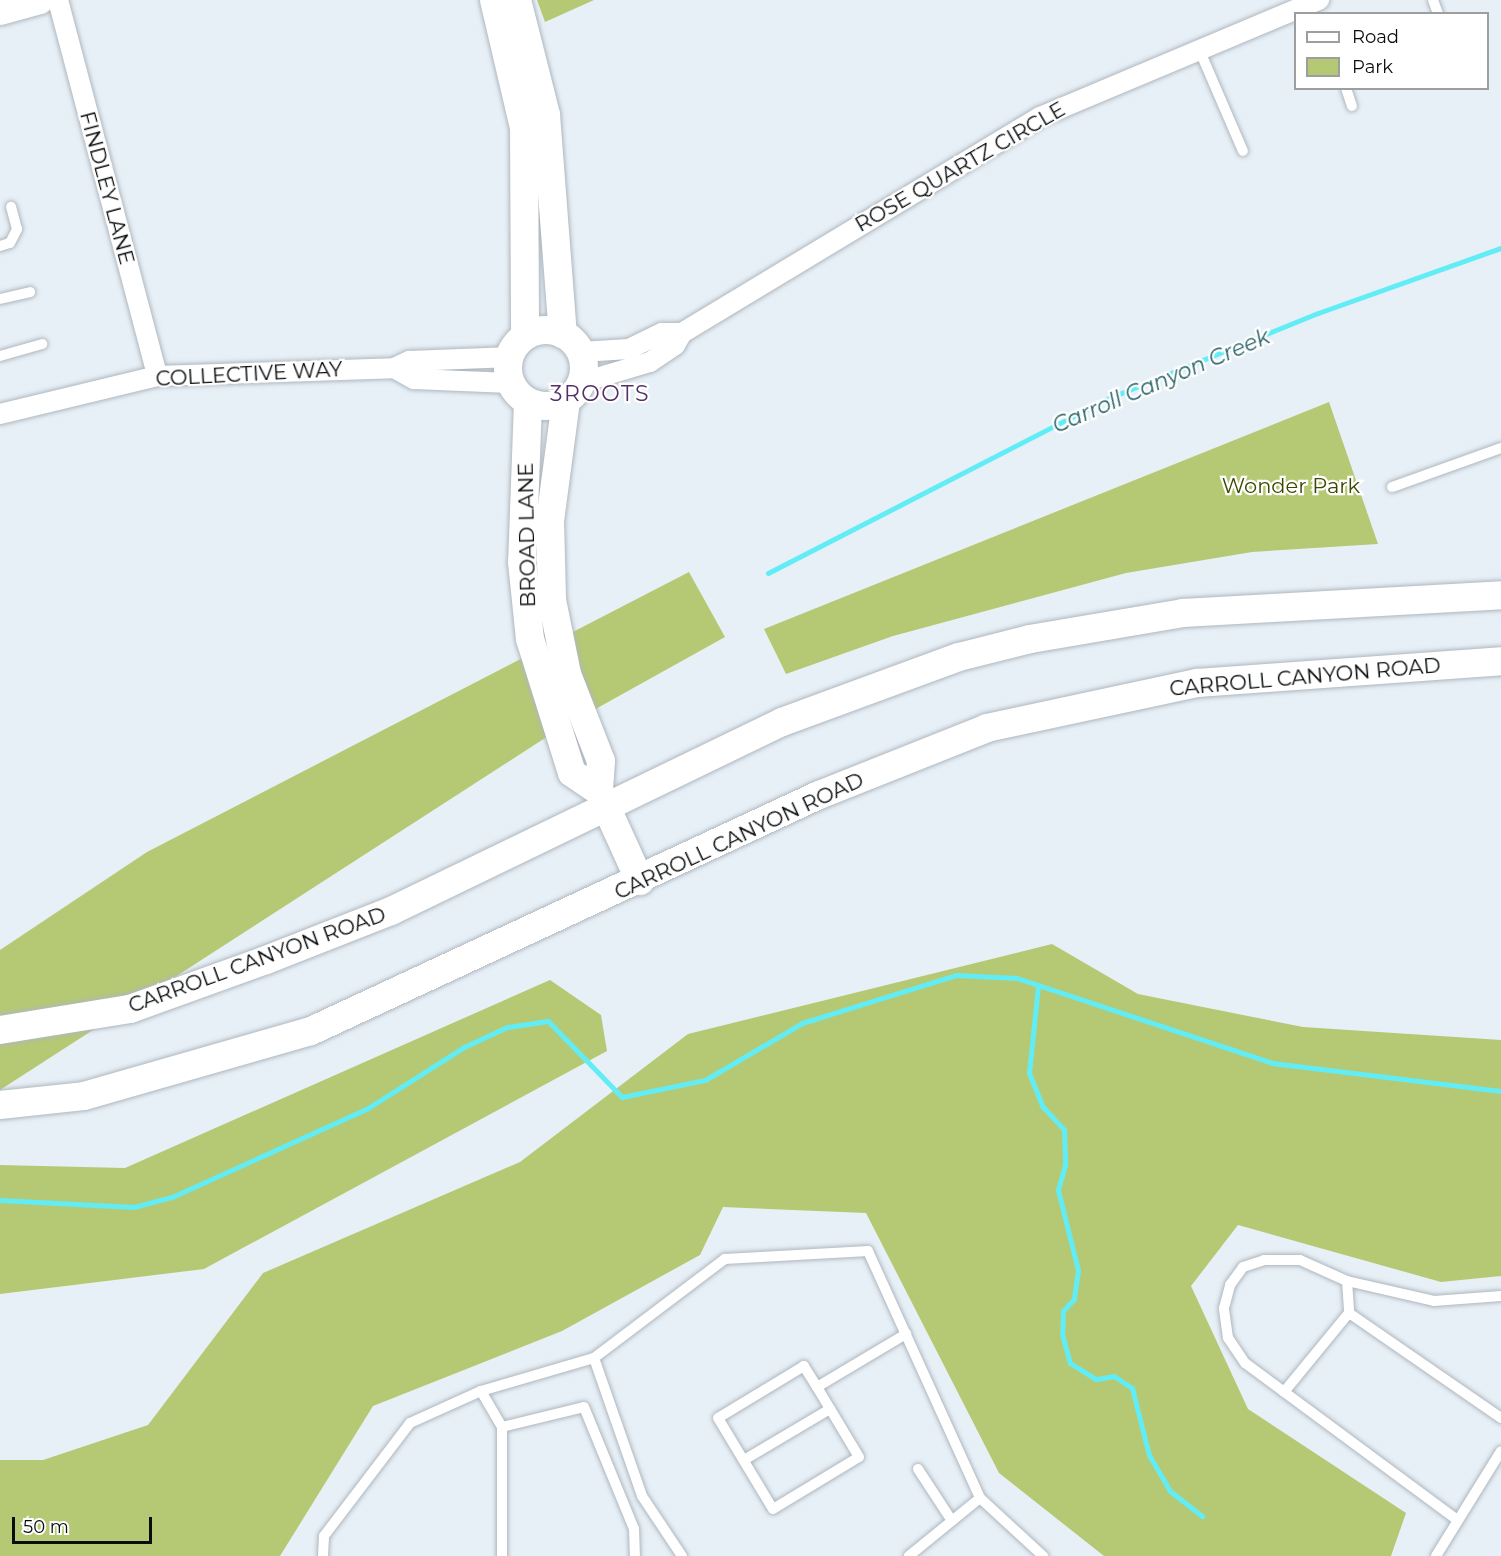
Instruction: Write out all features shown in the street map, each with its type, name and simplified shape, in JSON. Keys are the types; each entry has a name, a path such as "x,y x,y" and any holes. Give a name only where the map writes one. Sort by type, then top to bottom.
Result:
{"main road":[{"path":"0,10 40,0"},
{"name":"BROAD LANE","path":"494,0 524,128 518,369 522,562 530,639 572,773 604,799"},
{"path":"517,0 546,115 572,343"},
{"path":"572,343 550,330 518,369 553,406 574,392"},
{"name":"BROAD LANE","path":"572,343 574,392 550,521 554,616 567,674 601,761 604,799 640,881"},
{"name":"CARROLL CANYON ROAD","path":"0,1030 130,1010 392,911 604,799 782,722 959,657 1030,639 1183,613 1501,595"},
{"name":"CARROLL CANYON ROAD","path":"0,1105 84,1096 311,1031 640,881 819,795 987,728 1197,683 1501,661"}],"street":[{"name":"FINDLEY LANE","path":"58,0 157,376"},
{"name":"ROSE QUARTZ CIRCLE","path":"1296,12 1317,4"},
{"name":"ROSE QUARTZ CIRCLE","path":"574,392 650,362 675,345 682,333 1040,117 1199,49 1294,13"},
{"name":"ROSE QUARTZ CIRCLE","path":"572,343 629,349 662,333 682,333"},
{"name":"COLLECTIVE WAY","path":"0,414 157,376 394,368 409,361 518,369"}],"lane":[{"path":"1199,49 1243,151"},
{"path":"1347,90 1352,106"},
{"path":"5,244 17,229 11,207"},
{"path":"0,299 30,292"},
{"path":"0,356 42,344"},
{"path":"1392,487 1501,448"},
{"path":"323,1556 324,1536 410,1423 481,1391 594,1358 725,1259 868,1251 981,1498 1043,1556"},
{"path":"1456,1519 1245,1363 1228,1338 1224,1308 1230,1285 1243,1267 1264,1260 1300,1260 1347,1281 1434,1301 1501,1296"},
{"path":"1284,1392 1349,1313 1347,1281"},
{"path":"1349,1313 1501,1418"},
{"path":"817,1387 906,1334"},
{"path":"594,1358 642,1496 682,1556"},
{"path":"804,1366 817,1387 859,1457 773,1509 718,1418 804,1366"},
{"path":"481,1391 502,1427 502,1556"},
{"path":"502,1427 584,1407 634,1529 635,1556"},
{"path":"744,1460 830,1409"},
{"path":"1436,1556 1456,1519 1501,1451"},
{"path":"918,1469 952,1521"},
{"path":"909,1556 981,1498"}],"green space":[{"path":"537,0 594,0 545,22"},
{"name":"Wonder Park","path":"1329,402 1378,544 1252,552 1126,573 893,636 786,674 764,629"},
{"path":"689,572 725,637 556,731 0,1090 0,950 147,852"},
{"path":"1052,944 1138,994 1303,1027 1501,1040 1501,1276 1441,1282 1238,1225 1191,1286 1248,1409 1406,1513 1391,1556 1104,1556 999,1473 866,1213 723,1207 700,1255 562,1331 373,1406 280,1556 0,1556 0,1460 43,1460 148,1425 263,1273 520,1162 688,1034"},
{"path":"550,980 601,1015 607,1051 204,1269 0,1294 0,1165 125,1168"}],"waterway":[{"name":"Carroll Canyon Creek","path":"768,573 1102,401 1318,313 1501,248"},
{"path":"0,1200 134,1207 172,1197 368,1108 464,1047 507,1027 548,1021 622,1097 705,1080 802,1023 956,975 1017,978 1272,1063 1501,1091"},
{"path":"1038,986 1029,1073 1042,1106 1064,1130 1065,1165 1058,1190 1078,1270 1074,1299 1063,1311 1062,1334 1070,1363 1096,1379 1114,1376 1132,1388 1149,1455 1170,1491 1202,1516"}],"district":[{"name":"3ROOTS","path":"600,394"}]}
